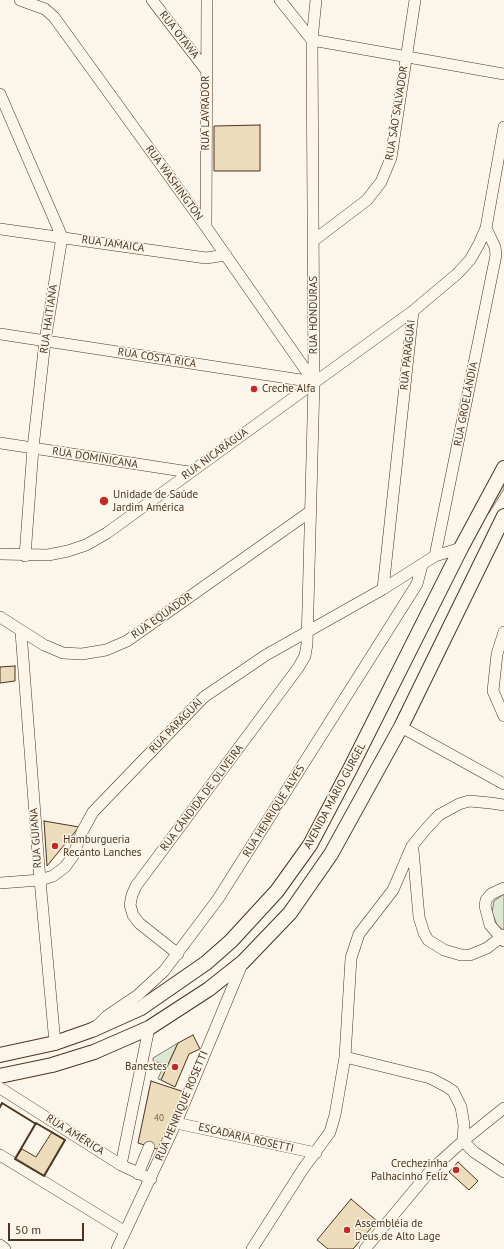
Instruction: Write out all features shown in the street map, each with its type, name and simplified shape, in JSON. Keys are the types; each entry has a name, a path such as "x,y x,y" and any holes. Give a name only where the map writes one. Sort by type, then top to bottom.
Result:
{"main road":[{"name":"AVENIDA MÁRIO GURGEL","path":"1,1055 56,1043 92,1030 140,1008 206,963 231,941 277,891 310,845 350,769 461,548 504,468"},
{"name":"AVENIDA MÁRIO GURGEL","path":"0,1076 52,1065 94,1052 150,1028 209,989 243,962 290,913 331,854 401,727 504,516"}],"street":[{"name":"RUA WASHINGTON","path":"20,0 45,9 54,17 226,255 314,382"},
{"name":"RUA OTAWA","path":"152,0 206,70"},
{"name":"RUA LAVRADOR","path":"206,227 207,0"},
{"path":"280,0 312,40 406,55 504,74"},
{"name":"RUA HONDURAS","path":"308,631 314,382 312,40 316,0"},
{"name":"RUA SÃO SALVADOR","path":"313,241 367,200 381,182 391,158 415,0"},
{"path":"0,94 62,237"},
{"name":"RUA PARAGUAI","path":"383,589 413,311 457,274 470,260 486,228 504,127"},
{"name":"RUA GROELÂNDIA","path":"435,556 496,255 495,247 486,228"},
{"name":"RUA JAMAICA","path":"0,229 206,258 226,255"},
{"name":"RUA HAITIANA","path":"25,556 33,448 45,341 62,237"},
{"name":"RUA NICARÁGUA","path":"0,554 25,556 48,555 86,545 107,533 189,472 413,311"},
{"name":"RUA COSTA RICA","path":"0,334 314,382"},
{"name":"RUA DOMINICANA","path":"0,444 189,472"},
{"name":"RUA EQUADOR","path":"0,617 21,632 44,645 63,653 82,654 100,651 127,641 311,512"},
{"path":"435,556 461,548"},
{"name":"RUA PARAGUAI","path":"0,883 40,880 52,876 65,867 73,856 82,832 93,812 204,697 266,655 383,589 435,556"},
{"name":"RUA HENRIQUE ALVES","path":"92,1030 107,1016 138,995 164,971 218,899 417,584 422,565"},
{"name":"RUA CÂNDIDA DE OLIVEIRA","path":"178,954 139,923 133,915 130,905 132,895 136,886 298,668 305,656 308,631"},
{"name":"RUA GUIANA","path":"21,632 40,880 56,1043"},
{"path":"504,632 497,654 493,690 504,716"},
{"path":"401,727 504,784"},
{"path":"252,1249 303,1169 330,1132 335,1115 345,1057 351,958 354,945 367,923 393,890 412,846 435,818 459,804 479,802 504,806"},
{"path":"412,846 419,917 428,940 444,950 461,955 479,952 503,938 490,924 485,906 486,900 490,894 504,888"},
{"name":"RUA HENRIQUE ROSETTI","path":"117,1249 124,1231 151,1179 176,1123 243,962"},
{"path":"122,1165 150,1028"},
{"path":"345,1057 430,1078 447,1087 453,1092 461,1107 464,1125 463,1141 474,1152 504,1172"},
{"name":"RUA AMÉRICA","path":"0,1088 122,1165 151,1179"},
{"path":"365,1249 431,1170 463,1141 503,1110"},
{"name":"ESCADARIA ROSETTI","path":"176,1123 208,1128 316,1153"},
{"path":"138,1174 149,1147"},
{"path":"0,1155 124,1231"},
{"path":"0,1245 5,1249"}],"green space":[{"path":"504,474 504,489 489,513 483,510"},
{"path":"504,894 503,930 497,925 492,912 494,901"},
{"path":"178,1043 161,1080 158,1079 164,1064 153,1061 153,1058"}],"building":[{"path":"260,125 260,171 214,171 214,126"},
{"path":"15,666 15,681 0,683 0,667"},
{"name":"Hamburgueria Recanto Lanches","path":"44,821 79,827 47,866"},
{"name":"Banestes","path":"193,1035 200,1049 189,1054 175,1087 161,1080 178,1043"},
{"path":"151,1081 184,1092 160,1150 138,1143"},
{"path":"52,1132 65,1140 44,1176 15,1159 22,1149 36,1157"},
{"path":"458,1162 478,1181 469,1190 449,1172"},
{"name":"Assembléia de Deus de Alto Lage","path":"351,1199 377,1221 353,1249 328,1249 317,1240"}],"wall":[{"path":"0,1107 2,1103 36,1124"},
{"path":"36,1123 65,1140 44,1176 15,1159 36,1123"}],"place":[{"name":"Creche Alfa","path":"254,389"},
{"name":"Unidade de Saúde Jardim América","path":"104,501"},
{"name":"Hamburgueria Recanto Lanches","path":"55,846"},
{"name":"Banestes","path":"175,1067"},
{"name":"Crechezinha Palhacinho Feliz","path":"456,1170"},
{"name":"Assembléia de Deus de Alto Lage","path":"347,1230"}]}
